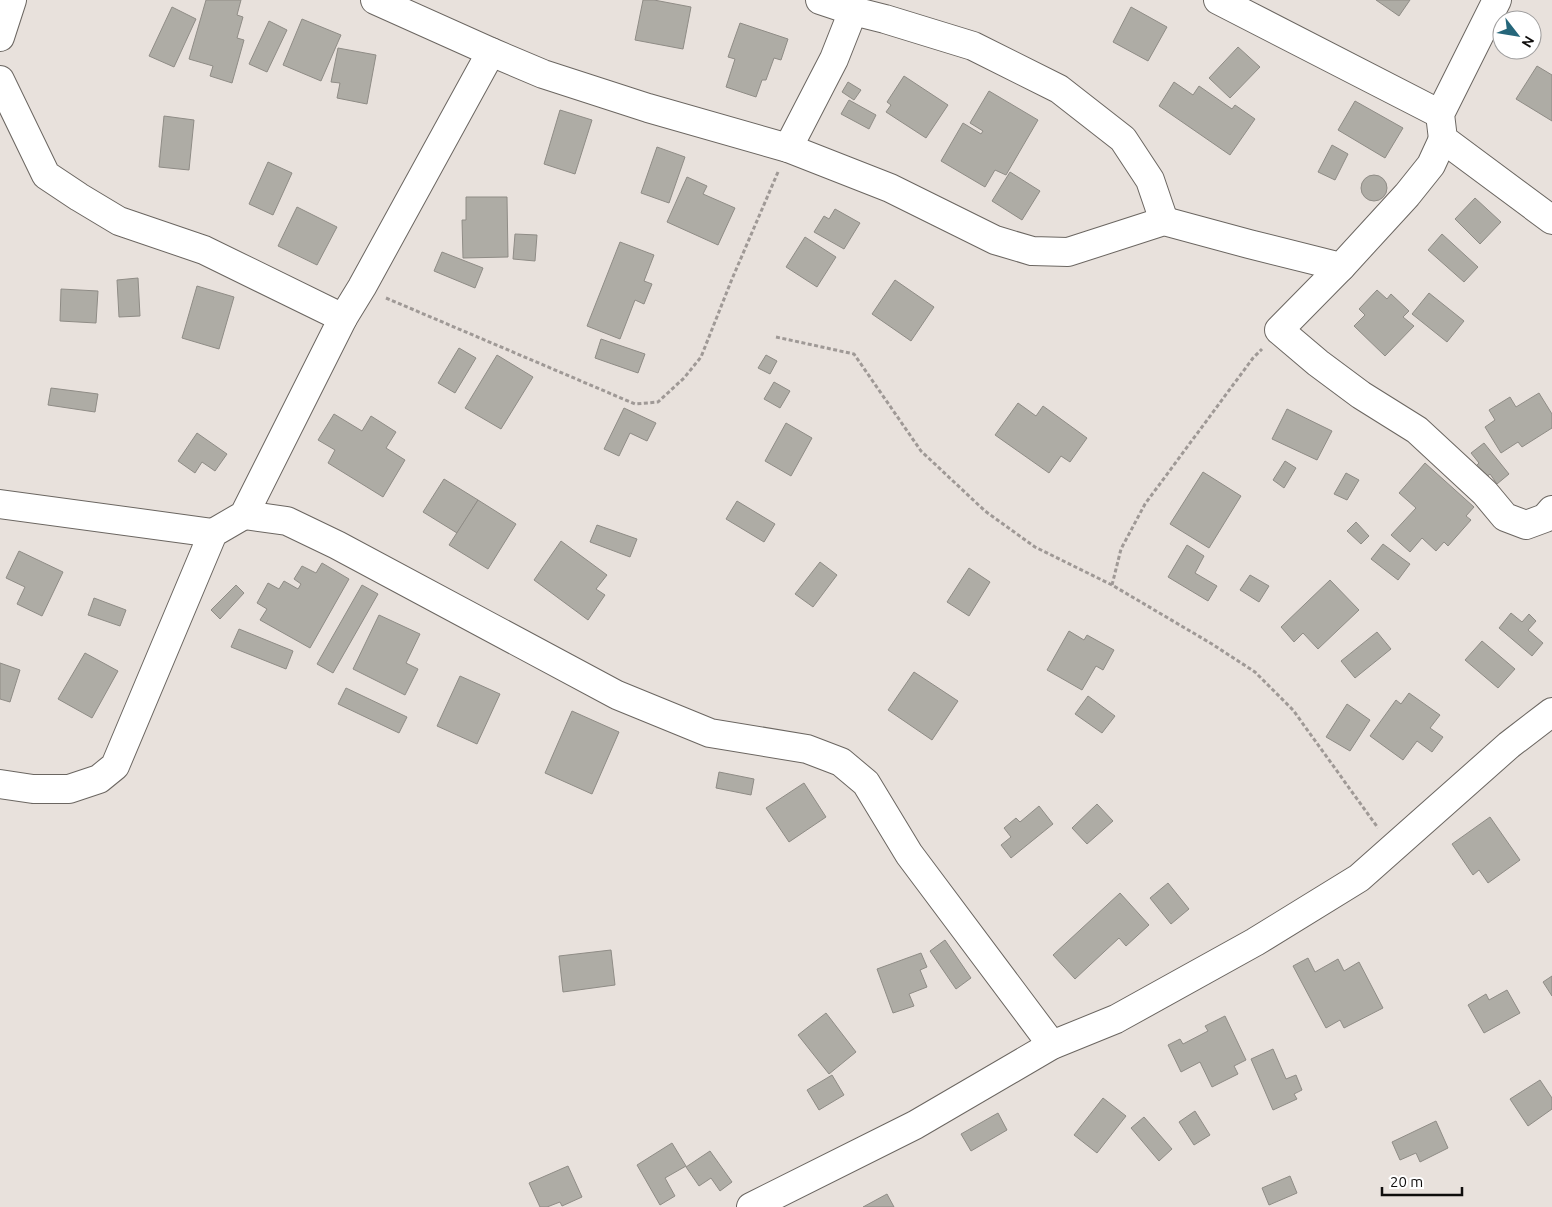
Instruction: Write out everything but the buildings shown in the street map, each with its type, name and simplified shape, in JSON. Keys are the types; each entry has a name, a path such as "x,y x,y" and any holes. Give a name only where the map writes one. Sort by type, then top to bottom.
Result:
{"street":[{"path":"0,36 12,0"},
{"path":"375,0 544,74 648,108 788,148 890,188 995,240 1032,251 1068,252 1164,221 1342,267"},
{"path":"820,0 974,46 1059,89 1123,139 1150,180 1164,221"},
{"path":"1218,0 1442,126 1552,220"},
{"path":"1497,0 1442,126 1431,165 1407,195 1342,267 1279,330 1318,363 1361,395 1416,430 1485,493 1505,516 1526,525 1544,518 1552,510"},
{"path":"788,148 834,59 853,11"},
{"path":"0,784 33,789 69,790 99,779 115,766 213,533 244,515 343,318 492,52"},
{"path":"0,80 46,175 119,221 204,250 343,318"},
{"path":"0,504 213,533"},
{"path":"244,515 287,521 296,525 337,545 617,695 710,733 807,749 841,762 866,784 909,854 1052,1045"},
{"path":"751,1207 915,1125 1052,1045 1116,1019 1255,942 1359,878 1509,745 1551,716"}],"path":[{"path":"362,287 635,404 658,402 684,378 701,357 788,148"},
{"path":"1112,585 1121,549 1145,504 1253,358 1279,330"},
{"path":"776,337 854,354 921,451 985,511 1035,546 1112,585 1212,644 1255,672 1293,710 1392,848"}]}
